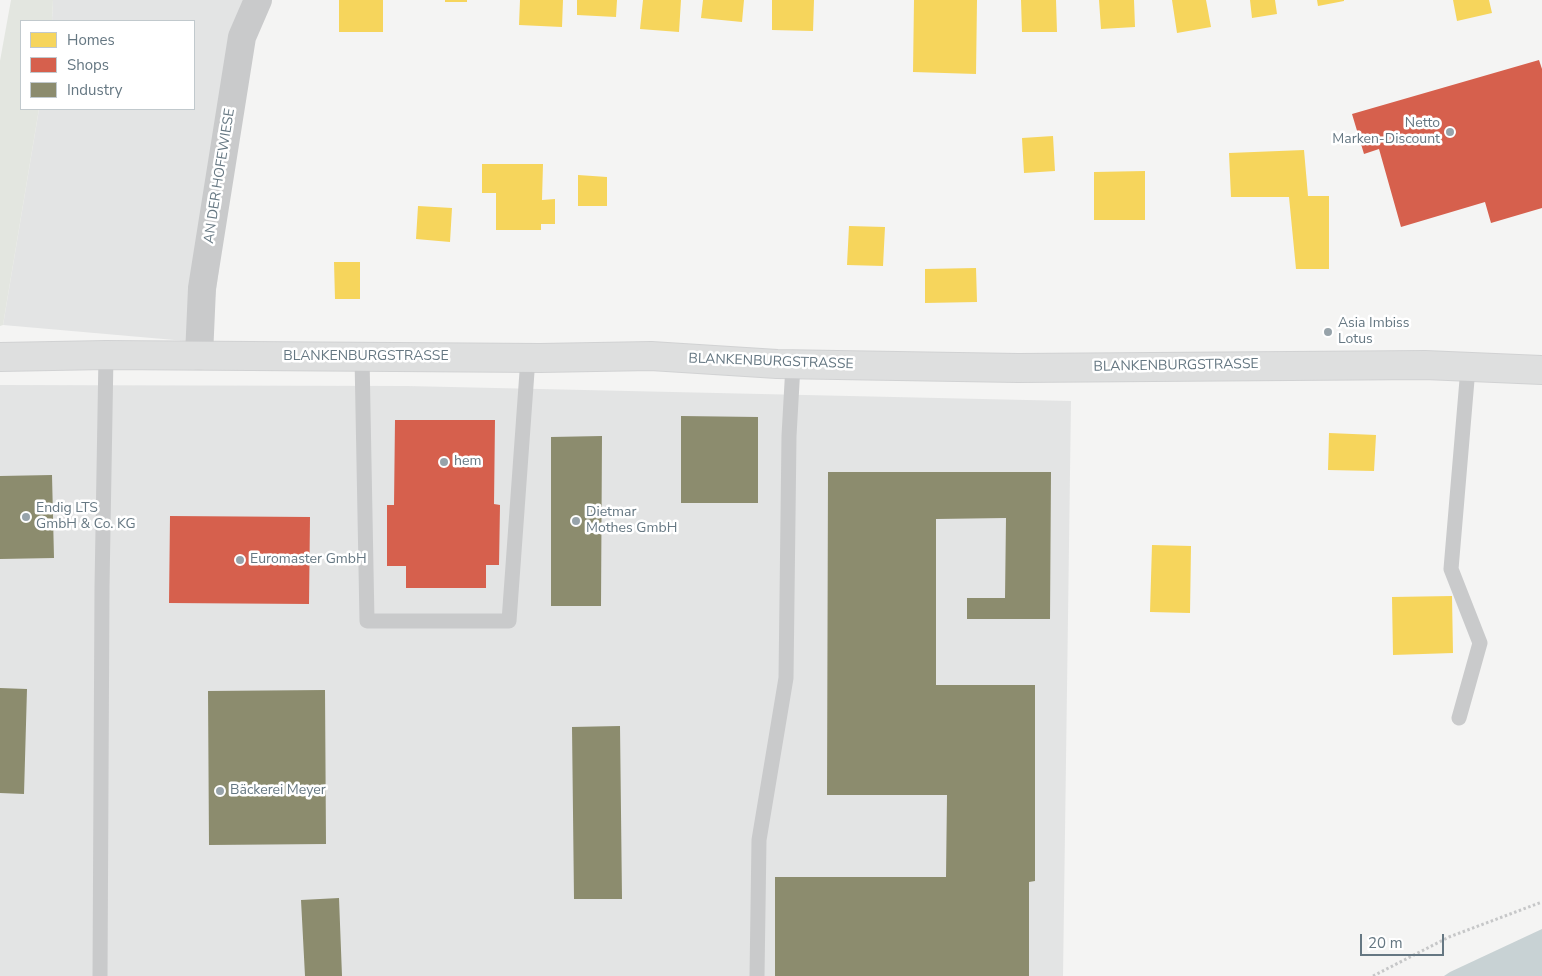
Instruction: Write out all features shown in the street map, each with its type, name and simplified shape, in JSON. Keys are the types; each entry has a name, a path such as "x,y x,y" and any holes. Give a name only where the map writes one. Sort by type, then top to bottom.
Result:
{"main road":[{"name":"BLANKENBURGSTRASSE","path":"0,357 106,355 528,358 651,356 794,365 1018,368 1425,365 1542,370"}],"street":[{"name":"AN DER HOFEWIESE","path":"199,356 202,288 242,37 258,0"}],"lane":[{"path":"100,976 102,587 106,355"},
{"path":"362,357 368,622 509,621 528,358"},
{"path":"757,976 759,840 786,678 789,436 794,365"},
{"path":"1459,718 1480,643 1452,569 1468,368"}],"path":[{"path":"1373,976 1450,937 1542,902"}],"shaded area":[{"path":"11,0 53,0 52,20 20,20 20,110 39,110 3,325 0,326 0,61"},
{"path":"53,0 266,0 248,51 209,343 3,325 39,110 195,110 195,20 52,20"},
{"path":"0,385 407,386 1071,401 1063,976 0,976"},
{"path":"1542,929 1542,976 1444,976 1450,972"}],"building: Homes":[{"path":"339,0 383,0 383,32 339,32"},
{"path":"445,0 467,0 467,2 445,2"},
{"path":"520,0 563,0 562,27 519,25"},
{"path":"577,0 617,0 616,17 577,15"},
{"path":"643,0 681,0 679,32 640,29"},
{"path":"703,0 744,0 742,22 701,18"},
{"path":"772,0 814,0 813,31 772,30"},
{"path":"914,0 977,0 976,74 913,72"},
{"path":"1021,0 1056,0 1057,32 1022,32"},
{"path":"1099,0 1134,0 1135,27 1101,29"},
{"path":"1172,0 1206,0 1211,27 1177,33"},
{"path":"1250,0 1275,0 1277,14 1252,18"},
{"path":"1317,0 1344,0 1344,1 1318,6"},
{"path":"1453,0 1489,0 1492,13 1457,21"},
{"path":"1053,136 1055,171 1024,173 1022,138"},
{"path":"1304,150 1308,196 1329,196 1329,269 1296,269 1289,197 1231,197 1229,153"},
{"path":"482,164 543,164 542,200 555,199 555,224 541,224 541,230 496,230 496,193 482,193"},
{"path":"1145,171 1145,220 1094,220 1094,172"},
{"path":"578,175 607,177 607,206 578,206"},
{"path":"418,206 452,208 450,242 416,239"},
{"path":"849,226 885,227 883,266 847,265"},
{"path":"334,262 360,262 360,299 335,299"},
{"path":"976,268 977,302 925,303 925,269"},
{"path":"1329,433 1376,435 1374,471 1328,470"},
{"path":"1152,545 1191,546 1190,613 1150,612"},
{"path":"1452,596 1453,653 1393,655 1392,597"}],"building: Shops":[{"name":"Netto Marken-Discount","path":"1539,60 1542,69 1542,208 1491,223 1485,202 1401,227 1379,149 1364,154 1352,114"},
{"name":"hem","path":"395,420 495,420 494,504 500,505 499,565 486,565 486,588 406,588 406,566 387,566 387,505 394,505"},
{"name":"Euromaster GmbH","path":"170,516 310,517 309,604 169,603"}],"building: Industry":[{"path":"681,416 758,417 758,503 681,503"},
{"name":"Dietmar Mothes GmbH","path":"602,436 601,606 551,606 551,437"},
{"path":"828,472 1051,472 1050,619 967,619 967,598 1005,598 1006,518 936,519 936,685 1035,685 1035,881 1029,882 1029,976 775,976 775,877 946,877 947,795 827,795"},
{"name":"Endig LTS GmbH & Co. KG","path":"52,475 54,558 0,559 0,476"},
{"path":"0,688 27,689 24,794 0,793"},
{"path":"325,690 326,844 209,845 208,691"},
{"path":"620,726 622,899 574,899 572,727"},
{"path":"339,898 342,976 305,976 301,900"}],"place":[{"name":"Netto Marken-Discount","path":"1450,132"},
{"name":"Asia Imbiss Lotus","path":"1328,332"},
{"name":"hem","path":"444,462"},
{"name":"Endig LTS GmbH & Co. KG","path":"26,517"},
{"name":"Dietmar Mothes GmbH","path":"576,521"},
{"name":"Euromaster GmbH","path":"240,560"},
{"name":"Bäckerei Meyer","path":"220,791"}]}
